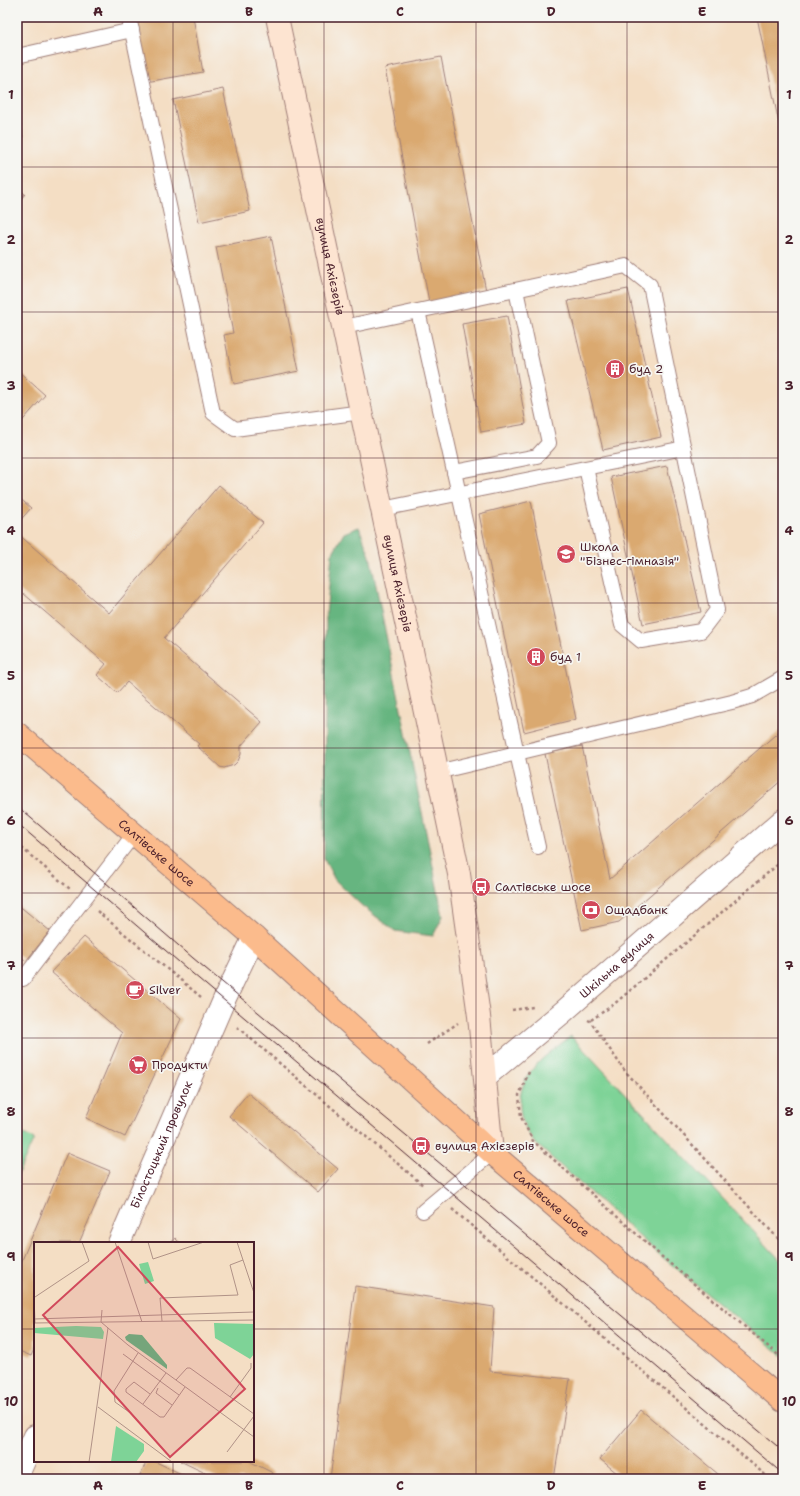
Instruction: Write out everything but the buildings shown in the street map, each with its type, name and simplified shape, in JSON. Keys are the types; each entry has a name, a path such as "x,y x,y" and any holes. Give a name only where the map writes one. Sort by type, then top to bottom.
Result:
{"main road":[{"name":"вулиця Ахієзерів","path":"277,17 459,874 479,1016 492,1154"},
{"name":"Салтівське шосе","path":"17,733 254,937 492,1154 783,1401"}],"street":[{"name":"Шкільна вулиця","path":"485,1077 564,1012 783,820"},
{"name":"Білостоцький провулок","path":"119,1242 219,1012 254,937"},
{"path":"17,1477 34,1438"}],"lane":[{"path":"17,56 130,24 213,413 235,429 362,412"},
{"path":"344,327 626,266 650,285 717,610 701,630 641,641 622,625 586,468"},
{"path":"454,472 537,456 549,443 516,290"},
{"path":"418,311 538,847"},
{"path":"382,510 684,448"},
{"path":"537,456 542,477"},
{"path":"437,772 732,702 752,696 783,678"},
{"path":"17,974 23,979 134,834"},
{"path":"423,1211 492,1154"}],"path":[{"path":"17,844 219,1012 770,1479"},
{"path":"585,1025 613,1005 783,860"},
{"path":"590,1021 625,1071 783,1244"},
{"path":"427,1044 458,1023"},
{"path":"533,1068 528,1073 519,1095 521,1117 533,1141 661,1256 783,1359"}],"green space":[{"path":"359,527 370,556 443,916 433,936 395,931 361,905 335,880 324,859 326,615 332,554 344,533"},
{"path":"571,1036 783,1263 783,1356 661,1256 533,1141 524,1125 521,1115 520,1101 522,1089 526,1078 541,1060"},
{"path":"17,1131 34,1139 17,1176"}],"tram line":[{"path":"17,806 193,958 783,1451"},
{"path":"17,823 783,1474"}],"place":[{"name":"буд 2","path":"615,369"},
{"name":"Школа \"Бізнес-гімназія\"","path":"566,554"},
{"name":"буд 1","path":"536,657"},
{"name":"Салтівське шосе","path":"481,887"},
{"name":"Ощадбанк","path":"591,910"},
{"name":"Silver","path":"135,990"},
{"name":"Продукти","path":"138,1065"},
{"name":"вулиця Ахієзерів","path":"421,1146"}]}
